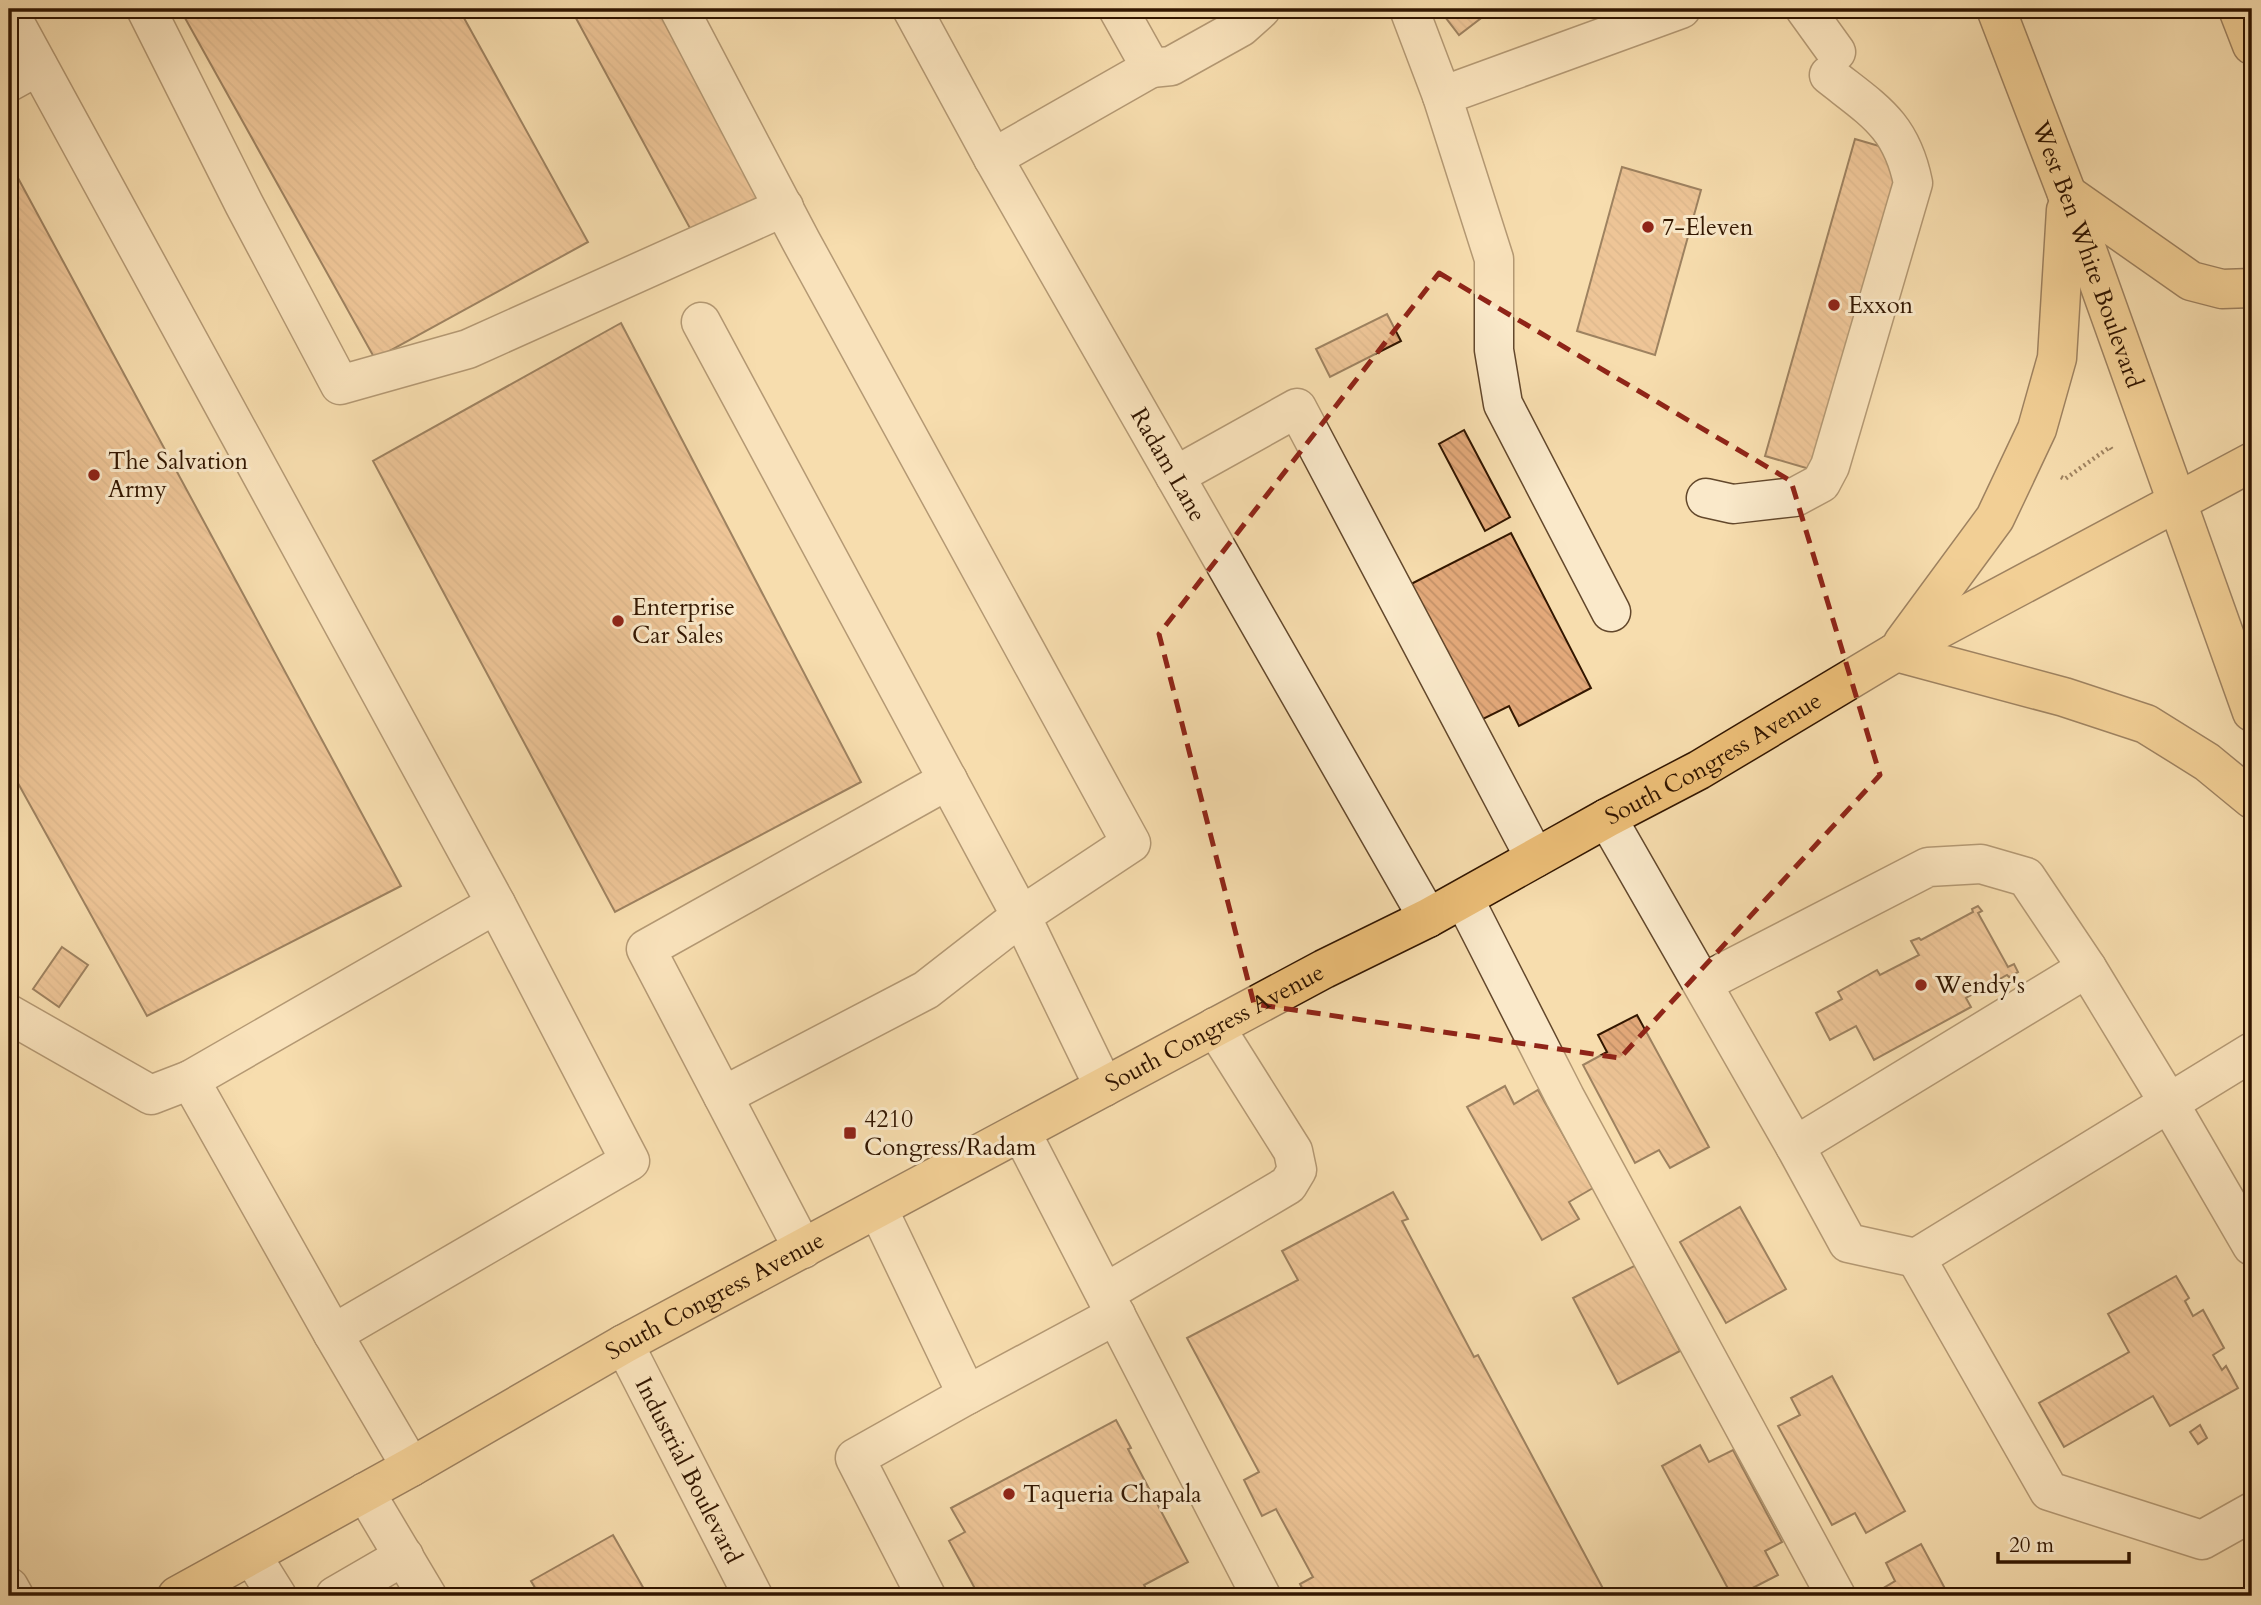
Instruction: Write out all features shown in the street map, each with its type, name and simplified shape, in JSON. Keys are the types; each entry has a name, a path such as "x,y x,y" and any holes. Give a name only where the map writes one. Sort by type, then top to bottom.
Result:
{"main road":[{"name":"West Ben White Boulevard","path":"1996,9 2067,194 2252,712"},
{"path":"2238,9 2252,45"},
{"path":"2067,194 2191,281 2222,289 2252,288"},
{"path":"2067,194 2057,358 2037,429 1995,518 1896,652 2064,697 2146,724 2207,762 2252,799"},
{"name":"South Congress Avenue","path":"177,1596 411,1467 624,1343 1324,969 1464,899 1607,818 1699,770 1896,652 2252,461"}],"street":[{"path":"146,9 244,204 340,385 468,349 784,208"},
{"path":"679,9 784,208 1131,843 1021,916 926,990 723,1096"},
{"name":"Radam Lane","path":"912,9 993,158 1428,918"},
{"path":"1118,9 1152,68"},
{"path":"993,158 1152,68 1171,66 1241,27 1261,9"},
{"path":"1409,9 1442,96 1494,258 1494,350 1503,404 1611,612"},
{"path":"1442,96 1681,9"},
{"path":"1706,498 1733,504 1795,497 1821,483 1830,466 1913,183 1908,158 1886,120 1833,63 1805,9"},
{"path":"9,12 23,74 496,904 630,1161 333,1334"},
{"path":"701,322 1021,916 1104,1087"},
{"path":"1175,476 1297,408 1535,858"},
{"path":"803,1249 646,949 948,780"},
{"path":"1607,818 1703,983 1848,1243 1916,1258 2252,1052"},
{"path":"1703,983 1928,867 1981,864 2026,877 2087,968 2169,1102 2252,1246"},
{"path":"1464,899 1565,1097 1836,1596"},
{"path":"9,1014 151,1095 190,1080 496,904"},
{"path":"1795,1146 2087,968"},
{"path":"926,1596 855,1458 967,1395 1110,1304 1288,1185 1297,1170 1293,1151 1215,1027"},
{"path":"190,1080 411,1467"},
{"path":"1021,1132 1261,1596"},
{"path":"878,1209 967,1395"},
{"path":"1916,1258 2049,1490 2202,1540 2252,1512"},
{"name":"Industrial Boulevard","path":"624,1343 753,1596"},
{"path":"365,1492 427,1596"},
{"path":"252,1556 277,1596"},
{"path":"335,1596 404,1556"},
{"path":"9,1587 14,1596"}],"path":[{"path":"2057,475 2066,479 2110,447 2114,456"}],"highlighted area":[{"path":"1439,273 1791,481 1880,775 1620,1058 1254,1004 1159,634"}],"building":[{"path":"180,9 459,9 588,242 375,359"},
{"path":"571,9 661,9 767,205 698,243"},
{"path":"1439,9 1493,9 1459,35"},
{"name":"Exxon","path":"1855,139 1903,153 1813,470 1765,456"},
{"name":"7-Eleven","path":"1622,167 1701,190 1655,355 1577,331"},
{"name":"The Salvation Army","path":"18,178 401,886 147,1016 9,767 9,183"},
{"path":"1387,314 1401,341 1330,377 1316,349"},
{"name":"Enterprise Car Sales","path":"621,323 861,782 615,912 373,461"},
{"path":"1464,430 1510,517 1485,531 1439,444"},
{"path":"1511,533 1591,688 1519,726 1509,706 1481,720 1411,584"},
{"name":"Wendy's","path":"1978,906 1982,911 1978,913 2008,967 2014,964 2018,972 2009,977 2007,975 1966,998 1971,1007 1874,1060 1856,1026 1830,1040 1816,1013 1842,999 1838,992 1877,970 1880,975 1919,955 1911,941 1919,938 1921,940 1973,912 1972,909"},
{"path":"62,947 88,965 59,1007 33,989"},
{"path":"1637,1015 1709,1147 1670,1168 1659,1150 1635,1163 1583,1065 1607,1052 1598,1035"},
{"path":"1505,1086 1514,1104 1538,1090 1593,1188 1569,1202 1579,1219 1542,1240 1467,1107"},
{"path":"1393,1192 1408,1219 1402,1221 1474,1357 1478,1355 1607,1596 1306,1596 1300,1584 1313,1577 1276,1509 1262,1516 1244,1480 1259,1472 1187,1338 1298,1280 1282,1251"},
{"path":"1740,1207 1786,1289 1726,1323 1680,1242"},
{"path":"1636,1265 1680,1351 1618,1384 1573,1298"},
{"path":"2176,1276 2189,1298 2185,1301 2193,1316 2203,1310 2224,1348 2213,1355 2222,1370 2226,1366 2238,1388 2170,1426 2153,1396 2064,1447 2039,1403 2129,1352 2108,1314"},
{"path":"1832,1376 1905,1511 1866,1533 1855,1513 1832,1525 1778,1426 1800,1415 1791,1398"},
{"path":"1116,1420 1131,1448 1128,1449 1188,1562 1144,1585 1150,1596 979,1596 949,1541 965,1532 951,1508"},
{"path":"2200,1425 2207,1438 2198,1444 2190,1432"},
{"path":"1700,1445 1709,1462 1733,1450 1782,1542 1765,1551 1778,1575 1737,1596 1732,1596 1662,1466"},
{"path":"613,1535 648,1596 540,1596 531,1581"},
{"path":"1921,1544 1949,1596 1870,1596 1895,1581 1886,1563"}],"place":[{"name":"7-Eleven","path":"1648,227"},
{"name":"Exxon","path":"1834,305"},
{"name":"The Salvation Army","path":"94,475"},
{"name":"Enterprise Car Sales","path":"618,621"},
{"name":"Wendy's","path":"1921,985"},
{"name":"4210 Congress/Radam","path":"850,1133"},
{"name":"Taqueria Chapala","path":"1009,1494"}]}
